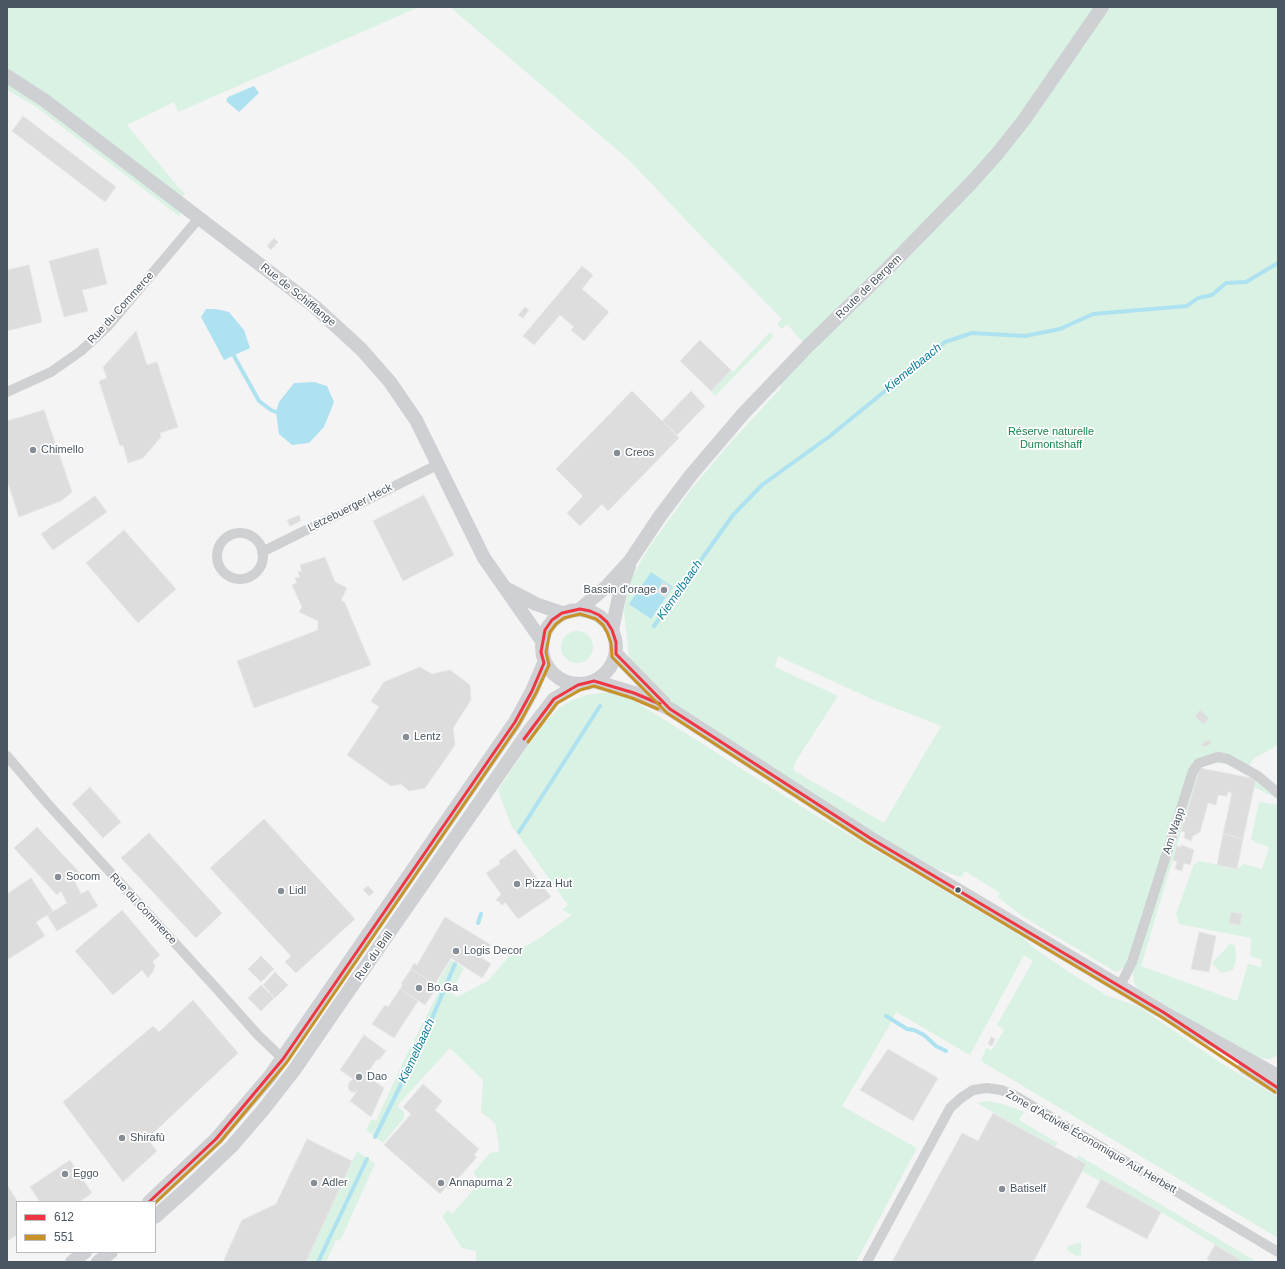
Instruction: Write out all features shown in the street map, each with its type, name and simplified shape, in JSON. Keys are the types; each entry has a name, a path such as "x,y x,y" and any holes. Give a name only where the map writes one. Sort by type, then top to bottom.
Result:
{"main road":[{"name":"Route de Bergem","path":"580,609 606,587 630,561 660,516 691,475 728,431 787,368 894,263 997,154 1024,120 1102,7"},
{"name":"Rue de Schifflange","path":"7,76 44,100 314,306 361,348 390,382 416,420 484,558 542,641"},
{"name":"Route de Bergem","path":"612,630 620,592 630,561"},
{"name":"Rue de Schifflange","path":"506,588 536,604 562,613"},
{"path":"580,609 599,615 607,622 612,630 616,642 616,654 612,665 604,675 594,682 578,685 558,679 550,672 544,662 541,652 545,630 552,620 562,613 580,609"},
{"path":"616,654 670,709"},
{"name":"Rue du Brill","path":"150,1201 216,1139 270,1076 515,722 532,691 544,662"},
{"path":"594,682 634,693 670,709 870,838 1163,1012 1278,1076"},
{"name":"Rue du Brill","path":"156,1216 232,1146 262,1110 314,1041 529,731 554,699 578,685"},
{"path":"1163,1012 1278,1088"},
{"path":"72,1262 84,1253"},
{"path":"98,1262 110,1253"}],"street":[{"name":"Rue du Commerce","path":"7,392 51,372 81,351 108,326 199,218"},
{"name":"Lëtzebuerger Heck","path":"262,552 439,464"},
{"path":"240,533 255,539 260,545 262,552 260,567 255,573 243,579 230,577 224,573 217,560 220,545 232,535 240,533"},
{"name":"Rue du Commerce","path":"7,756 47,804 258,1035 282,1059"},
{"name":"Am Wapp","path":"1120,986 1132,962 1194,771 1199,763 1218,757 1228,759 1258,776 1278,793"},
{"name":"Zone d'Activité Économique Auf Herbett","path":"867,1262 950,1108 973,1090 987,1088 1001,1090 1014,1095 1278,1252"}],"green space":[{"path":"7,7 419,7 178,112 174,102 127,125 179,188 185,193 179,202 180,217 35,106 7,90"},
{"name":"Réserve naturelle Dumontshaff","path":"450,7 1278,7 1278,745 1253,759 1250,765 1246,764 1278,787 1278,801 1276,798 1254,787 1256,779 1224,763 1208,763 1200,768 1141,966 1237,1001 1248,964 1261,967 1262,960 1250,956 1251,938 1179,924 1176,914 1194,864 1200,861 1237,869 1244,864 1262,869 1269,847 1251,839 1259,802 1278,805 1278,1055 1270,1059 1261,1058 1245,1052 1137,988 1134,983 1132,963 1116,972 1022,916 998,897 1000,893 965,871 961,877 904,858 670,709 642,681 629,657 624,613 626,597 637,568 648,549 689,492 730,443 781,388 777,378 807,347 787,324 782,329 777,324 782,319 628,159","holes":["778,656 874,700 941,726 884,823 793,770 796,761 838,696 775,667"]},
{"path":"770,332 774,336 715,396 711,391 731,370 733,372"},
{"path":"577,631 583,632 590,638 593,647 592,653 586,660 577,663 571,662 564,656 561,647 562,641 568,634"},
{"path":"614,693 630,698 807,810 1022,937 1034,948 1106,995 1139,1007 1224,1065 1278,1097 1278,1238 981,1061 986,1048 992,1050 1004,1030 997,1025 1033,961 1024,955 970,1055 896,1012 842,1106 917,1148 856,1262 476,1262 476,1251 462,1248 442,1216 448,1210 452,1214 481,1181 473,1173 490,1153 498,1152 499,1145 495,1123 481,1112 483,1080 450,1048 397,1106 404,1112 404,1118 383,1143 366,1130 371,1119 376,1121 404,1060 441,987 437,984 451,960 464,968 451,993 457,997 488,981 512,953 535,941 572,915 562,910 568,905 511,825 498,790 535,735 559,708 572,700 587,695"},
{"path":"1230,944 1235,945 1236,959 1233,970 1221,973 1212,963"},
{"path":"986,1101 1003,1104 1024,1112 1019,1120 1058,1143 1055,1147 977,1103"},
{"path":"357,1151 375,1164 340,1241 336,1240 326,1262 306,1262"},
{"path":"1078,1155 1257,1262 1244,1262 1161,1212 1101,1179 1100,1181 1082,1171 1086,1164 1076,1159"},
{"path":"1081,1242 1081,1255 1076,1256 1067,1250 1068,1246"}],"water":[{"path":"254,86 259,93 239,112 226,101 228,97"},
{"path":"206,309 216,309 229,312 244,330 250,348 224,360 201,317"},
{"path":"314,382 327,386 334,402 324,427 309,443 292,445 279,434 276,412 279,402 294,383"},
{"path":"651,572 673,587 651,619 629,604"}],"building":[{"path":"23,116 116,187 105,202 12,131"},
{"path":"274,238 278,242 271,250 267,246"},
{"path":"98,248 107,284 82,290 88,311 64,317 49,261"},
{"path":"29,265 42,322 7,331 7,270"},
{"path":"582,266 593,275 582,289 609,312 584,341 571,330 574,327 560,315 534,345 523,336"},
{"path":"525,307 529,310 523,318 518,315"},
{"path":"136,331 147,365 157,362 178,427 160,433 161,437 143,458 128,463 123,445 120,446 99,381 107,378 103,367"},
{"path":"700,340 731,370 711,391 680,361"},
{"name":"Creos","path":"632,391 679,438 608,511 602,504 580,526 567,513 583,496 556,469"},
{"path":"691,391 705,406 677,435 662,421"},
{"name":"Chimello","path":"44,410 72,492 61,501 19,517 7,480 7,421"},
{"path":"424,495 454,555 403,581 373,521"},
{"path":"95,496 107,512 53,550 41,534"},
{"path":"299,515 301,521 290,526 287,520"},
{"path":"124,530 176,589 138,623 86,563"},
{"path":"325,557 335,582 347,588 341,600 345,603 371,665 254,708 237,661 318,630 318,621 299,612 302,607 292,585 297,583 295,578 300,577 298,572 302,571 300,565"},
{"name":"Bassin d'orage","path":"663,582 671,588 665,597 657,592"},
{"name":"Lentz","path":"420,667 432,674 450,670 470,685 471,700 453,728 455,745 425,788 409,791 401,784 391,786 347,755 379,707 371,701 384,682"},
{"path":"1200,710 1209,718 1204,724 1195,717"},
{"path":"1209,740 1211,744 1203,747 1201,744"},
{"path":"1200,768 1256,779 1243,839 1223,834 1232,793 1228,792 1227,796 1218,795 1216,805 1208,803 1200,832 1193,836 1191,841 1184,838 1185,832 1181,831"},
{"path":"90,787 121,822 103,838 72,804"},
{"name":"Lidl","path":"264,819 355,919 296,973 285,962 291,956 210,868"},
{"name":"Socom","path":"37,827 81,874 74,880 81,894 88,890 98,906 57,931 47,915 67,903 61,891 57,895 14,848"},
{"path":"149,833 222,913 196,938 121,858"},
{"path":"1223,834 1243,839 1237,869 1217,865"},
{"path":"1182,845 1194,850 1190,865 1184,863 1182,871 1175,869 1177,862 1173,860 1177,846 1181,847"},
{"name":"Pizza Hut","path":"515,849 551,897 518,919 505,902 503,905 496,900 501,894 486,873 500,864 499,861"},
{"path":"31,878 53,911 36,922 45,936 7,960 7,894"},
{"path":"368,886 374,892 369,896 363,890"},
{"path":"122,910 160,955 152,962 155,965 153,972 148,978 142,970 113,995 75,951"},
{"path":"1231,912 1242,914 1240,925 1229,923"},
{"name":"Logis Decor","path":"445,917 491,945 482,958 491,964 482,978 451,958 435,984 411,969 414,963 417,965"},
{"path":"1199,932 1216,936 1209,972 1191,969"},
{"path":"261,956 274,969 261,982 248,969"},
{"name":"Bo.Ga","path":"411,969 438,986 425,1005 400,989 403,985 401,984"},
{"path":"275,972 288,985 275,998 263,985"},
{"path":"261,985 274,998 261,1011 248,998"},
{"path":"400,989 418,1001 394,1038 372,1024 385,1005 388,1007"},
{"path":"193,1000 238,1053 147,1139 157,1151 123,1182 63,1102 153,1026 159,1032"},
{"name":"Dao","path":"364,1035 386,1051 379,1060 377,1059 366,1075 384,1088 371,1117 350,1101 358,1090 352,1092 349,1090 349,1083 353,1079 340,1070"},
{"path":"991,1037 995,1039 992,1046 988,1044"},
{"path":"888,1049 938,1078 913,1121 860,1090"},
{"path":"423,1084 442,1101 435,1110 479,1149 474,1155 477,1157 449,1189 446,1187 440,1194 384,1145 411,1114 403,1107"},
{"name":"Batiself","path":"993,1113 1086,1164 1033,1262 892,1262 962,1133 978,1141"},
{"name":"Adler","path":"307,1139 352,1161 306,1262 223,1262 242,1220 276,1204"},
{"name":"Eggo","path":"70,1160 92,1193 80,1201 39,1201 30,1187"},
{"path":"1101,1179 1161,1212 1147,1239 1086,1207"},
{"path":"7,1185 17,1201 16,1201 16,1236 7,1241"},
{"path":"1215,1245 1244,1262 1212,1262 1207,1259"}],"waterway":[{"name":"Kiemelbaach","path":"654,626 733,515 762,485 830,436 945,342 972,333 1025,336 1060,329 1093,314 1187,306 1198,298 1212,295 1226,283 1246,282 1278,263"},
{"path":"234,356 259,401 276,412"},
{"name":"Kiemelbaach","path":"519,832 600,706"},
{"name":"Kiemelbaach","path":"478,923 481,914"},
{"name":"Kiemelbaach","path":"375,1137 421,1044 455,964"},
{"path":"886,1016 907,1029 914,1030 924,1035 936,1046 946,1051"},
{"name":"Kiemelbaach","path":"318,1262 367,1159"}],"transit line":[{"name":"612","path":"150,1201 216,1139 283,1059 515,722 532,691 544,663 541,652 545,630 552,620 562,613 580,609 599,615 607,622 612,630 616,642 616,654 670,709 870,838 1163,1012 1278,1088"},
{"name":"551","path":"156,1202 220,1142 287,1062 519,724 549,665 546,652 550,632 556,624 564,618 580,614 596,619 603,625 611,643 612,657 667,713 867,842 1160,1016 1275,1092"},
{"name":"612","path":"524,739 554,699 578,685 594,681 634,693 660,704"},
{"name":"551","path":"528,742 557,703 580,690 594,686 632,698 658,709"}],"place":[{"name":"Chimello","path":"33,450"},
{"name":"Creos","path":"617,453"},
{"name":"Bassin d'orage","path":"664,590"},
{"name":"Lentz","path":"406,737"},
{"name":"Socom","path":"58,877"},
{"name":"Pizza Hut","path":"517,884"},
{"name":"Lidl","path":"281,891"},
{"name":"Logis Decor","path":"456,951"},
{"name":"Bo.Ga","path":"419,988"},
{"name":"Dao","path":"359,1077"},
{"name":"Shirafù","path":"122,1138"},
{"name":"Eggo","path":"65,1174"},
{"name":"Adler","path":"314,1183"},
{"name":"Annapurna 2","path":"441,1183"},
{"name":"Batiself","path":"1002,1189"}]}
